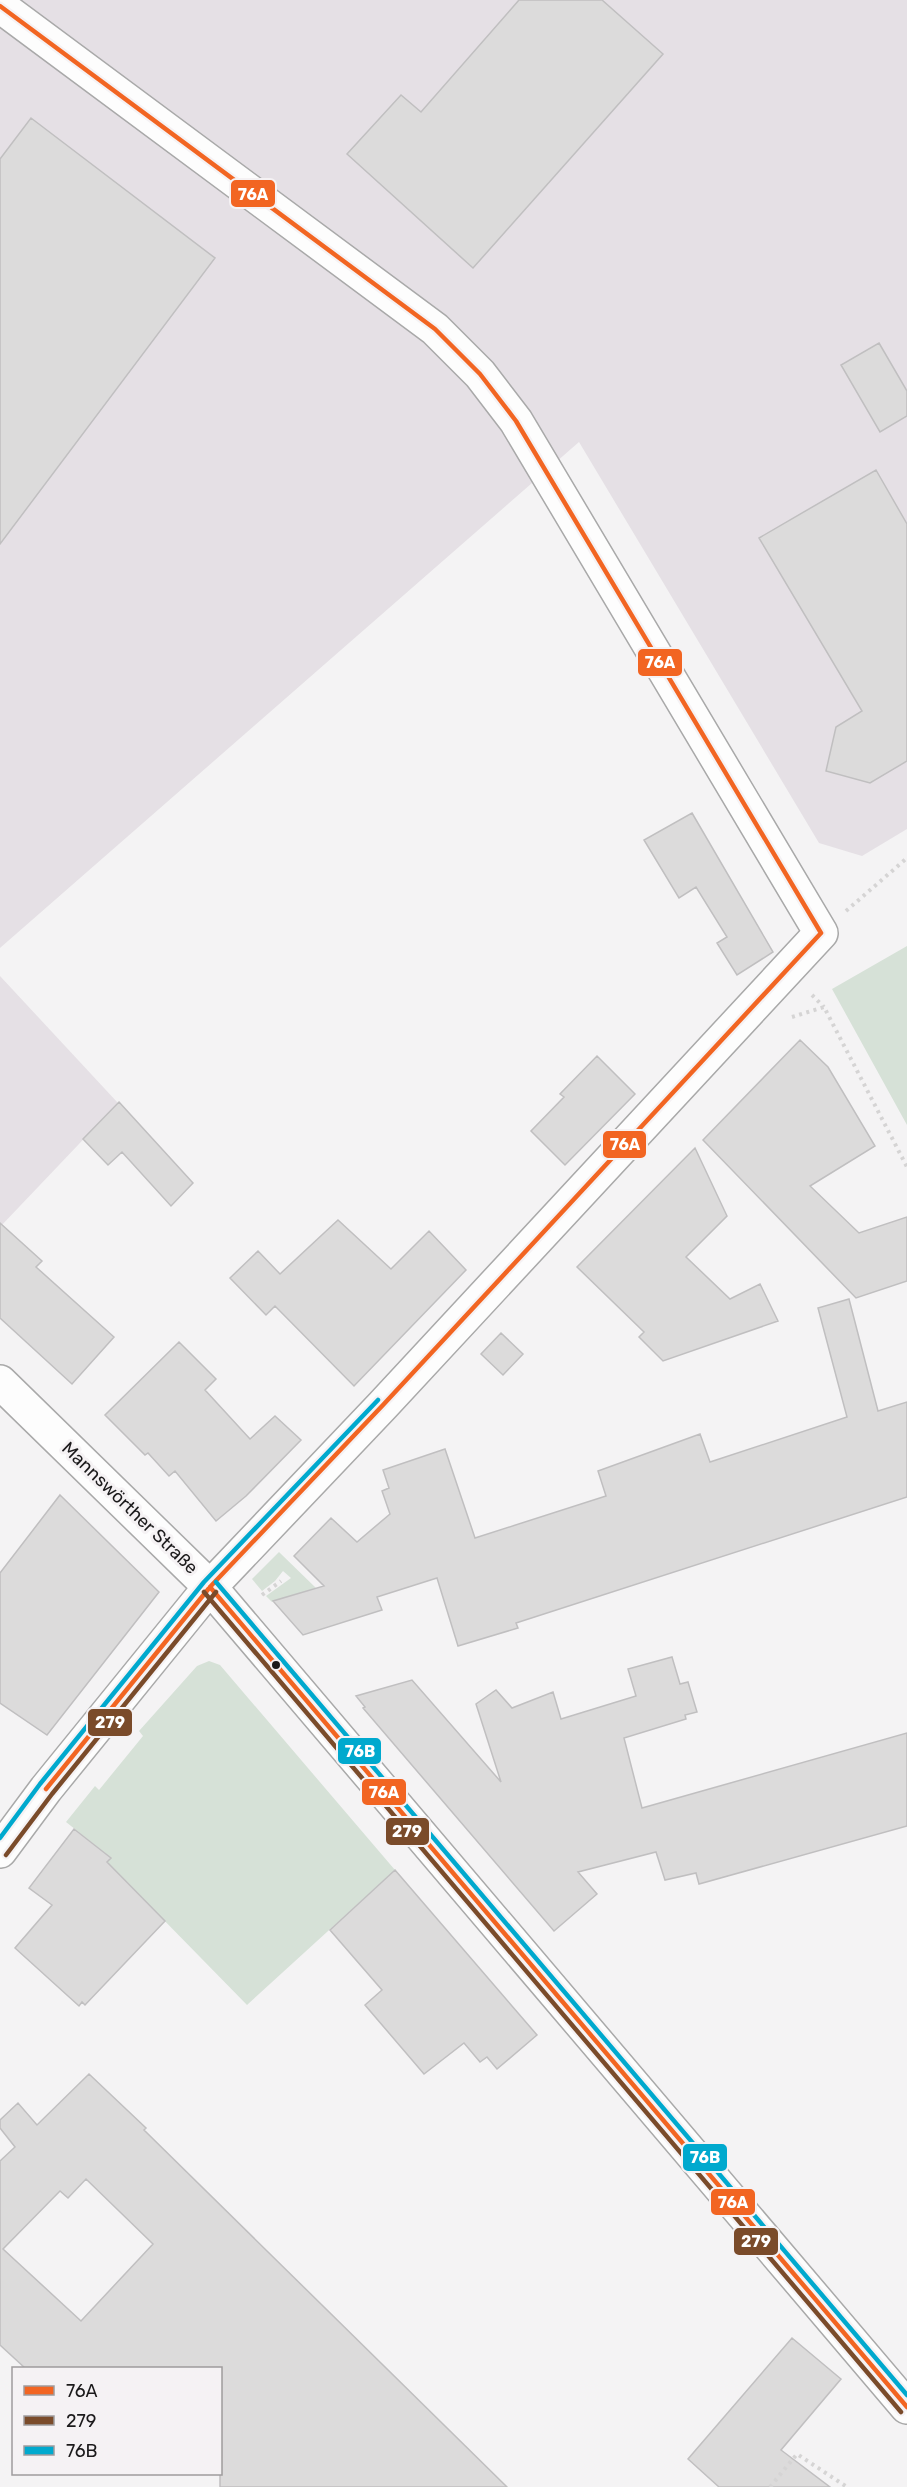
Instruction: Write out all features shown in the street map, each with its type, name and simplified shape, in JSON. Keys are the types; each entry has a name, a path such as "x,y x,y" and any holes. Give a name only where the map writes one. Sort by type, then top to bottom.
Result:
{"street":[{"path":"0,6 435,329 480,374 516,421 821,933 210,1587 46,1789 0,1851"},
{"name":"Mannswörther Straße","path":"0,1382 210,1587 907,2407"}],"path":[{"path":"821,933 907,858"},
{"path":"807,991 824,1007 907,1167"},
{"path":"791,1017 824,1007"},
{"path":"257,1598 281,1581"},
{"path":"770,2487 797,2454 847,2487"}],"shaded area":[{"path":"0,0 907,0 907,829 862,856 819,843 579,442 0,948"},
{"path":"907,946 907,1125 832,989"},
{"path":"0,976 118,1103 0,1227"},
{"path":"279,1552 316,1588 272,1602 266,1596 291,1578 283,1571 262,1591 252,1579"},
{"path":"209,1661 220,1665 395,1870 247,2005 107,1862 110,1857 66,1822 95,1786 99,1790 143,1736 139,1731 197,1666"}],"building":[{"path":"519,0 602,0 663,54 473,268 347,154 401,95 421,112"},
{"path":"31,118 215,258 0,544 0,159"},
{"path":"879,343 907,391 907,416 880,432 841,365"},
{"path":"876,470 907,524 907,761 870,783 826,771 836,727 862,711 759,538"},
{"path":"692,813 773,952 737,975 717,943 727,937 696,887 679,898 644,840"},
{"path":"800,1040 828,1067 875,1146 810,1186 859,1233 907,1217 907,1281 856,1298 703,1140"},
{"path":"597,1056 635,1094 565,1165 531,1131 564,1097 560,1094"},
{"path":"119,1102 193,1183 171,1206 122,1152 108,1165 83,1139"},
{"path":"695,1148 727,1216 686,1257 730,1299 760,1284 778,1321 663,1361 639,1337 644,1332 577,1267"},
{"path":"338,1220 391,1269 429,1231 466,1270 354,1386 275,1306 266,1315 230,1278 258,1251 280,1274"},
{"path":"0,1223 42,1261 36,1267 114,1337 72,1384 0,1318"},
{"path":"849,1299 878,1411 907,1402 907,1497 516,1623 518,1628 458,1646 437,1578 377,1597 382,1610 303,1635 273,1601 324,1586 294,1556 331,1518 357,1542 390,1514 382,1491 389,1488 383,1470 445,1449 475,1538 606,1496 598,1471 700,1434 710,1462 847,1417 818,1308"},
{"path":"501,1333 523,1354 503,1375 481,1354"},
{"path":"179,1342 216,1379 205,1390 250,1439 275,1416 301,1440 246,1496 216,1521 175,1471 169,1476 148,1453 145,1455 105,1415"},
{"path":"60,1495 159,1592 47,1735 0,1703 0,1573"},
{"path":"672,1657 680,1684 688,1682 697,1712 685,1715 686,1719 624,1738 642,1808 907,1733 907,1826 699,1884 696,1873 665,1880 656,1852 578,1872 597,1894 554,1931 363,1708 365,1707 356,1696 412,1680 501,1782 476,1704 496,1690 512,1708 553,1692 561,1719 636,1696 628,1669"},
{"path":"74,1829 111,1858 107,1862 165,1921 85,2005 82,2002 79,2006 15,1948 52,1905 29,1888"},
{"path":"395,1870 537,2035 497,2069 487,2057 480,2062 464,2043 424,2074 365,2005 382,1990 330,1930"},
{"path":"89,2074 507,2487 220,2487 222,2367 24,2367 0,2345 0,2161 15,2147 0,2128 0,2120 18,2103 37,2125","holes":["86,2179 153,2244 81,2321 3,2249 60,2191 68,2198"]},
{"path":"792,2338 841,2379 781,2450 830,2487 719,2487 688,2459"}],"transit line":[{"name":"76A","path":"0,6 435,329 480,374 516,421 821,933"},
{"name":"76A","path":"46,1789 210,1587 383,1405 821,933"},
{"name":"76B","path":"0,1838 40,1784 204,1582 378,1400"},
{"name":"76B","path":"216,1582 907,2395"},
{"name":"76A","path":"210,1587 907,2407"},
{"name":"279","path":"204,1592 901,2412"},
{"name":"279","path":"6,1855 52,1794 216,1592"}]}
